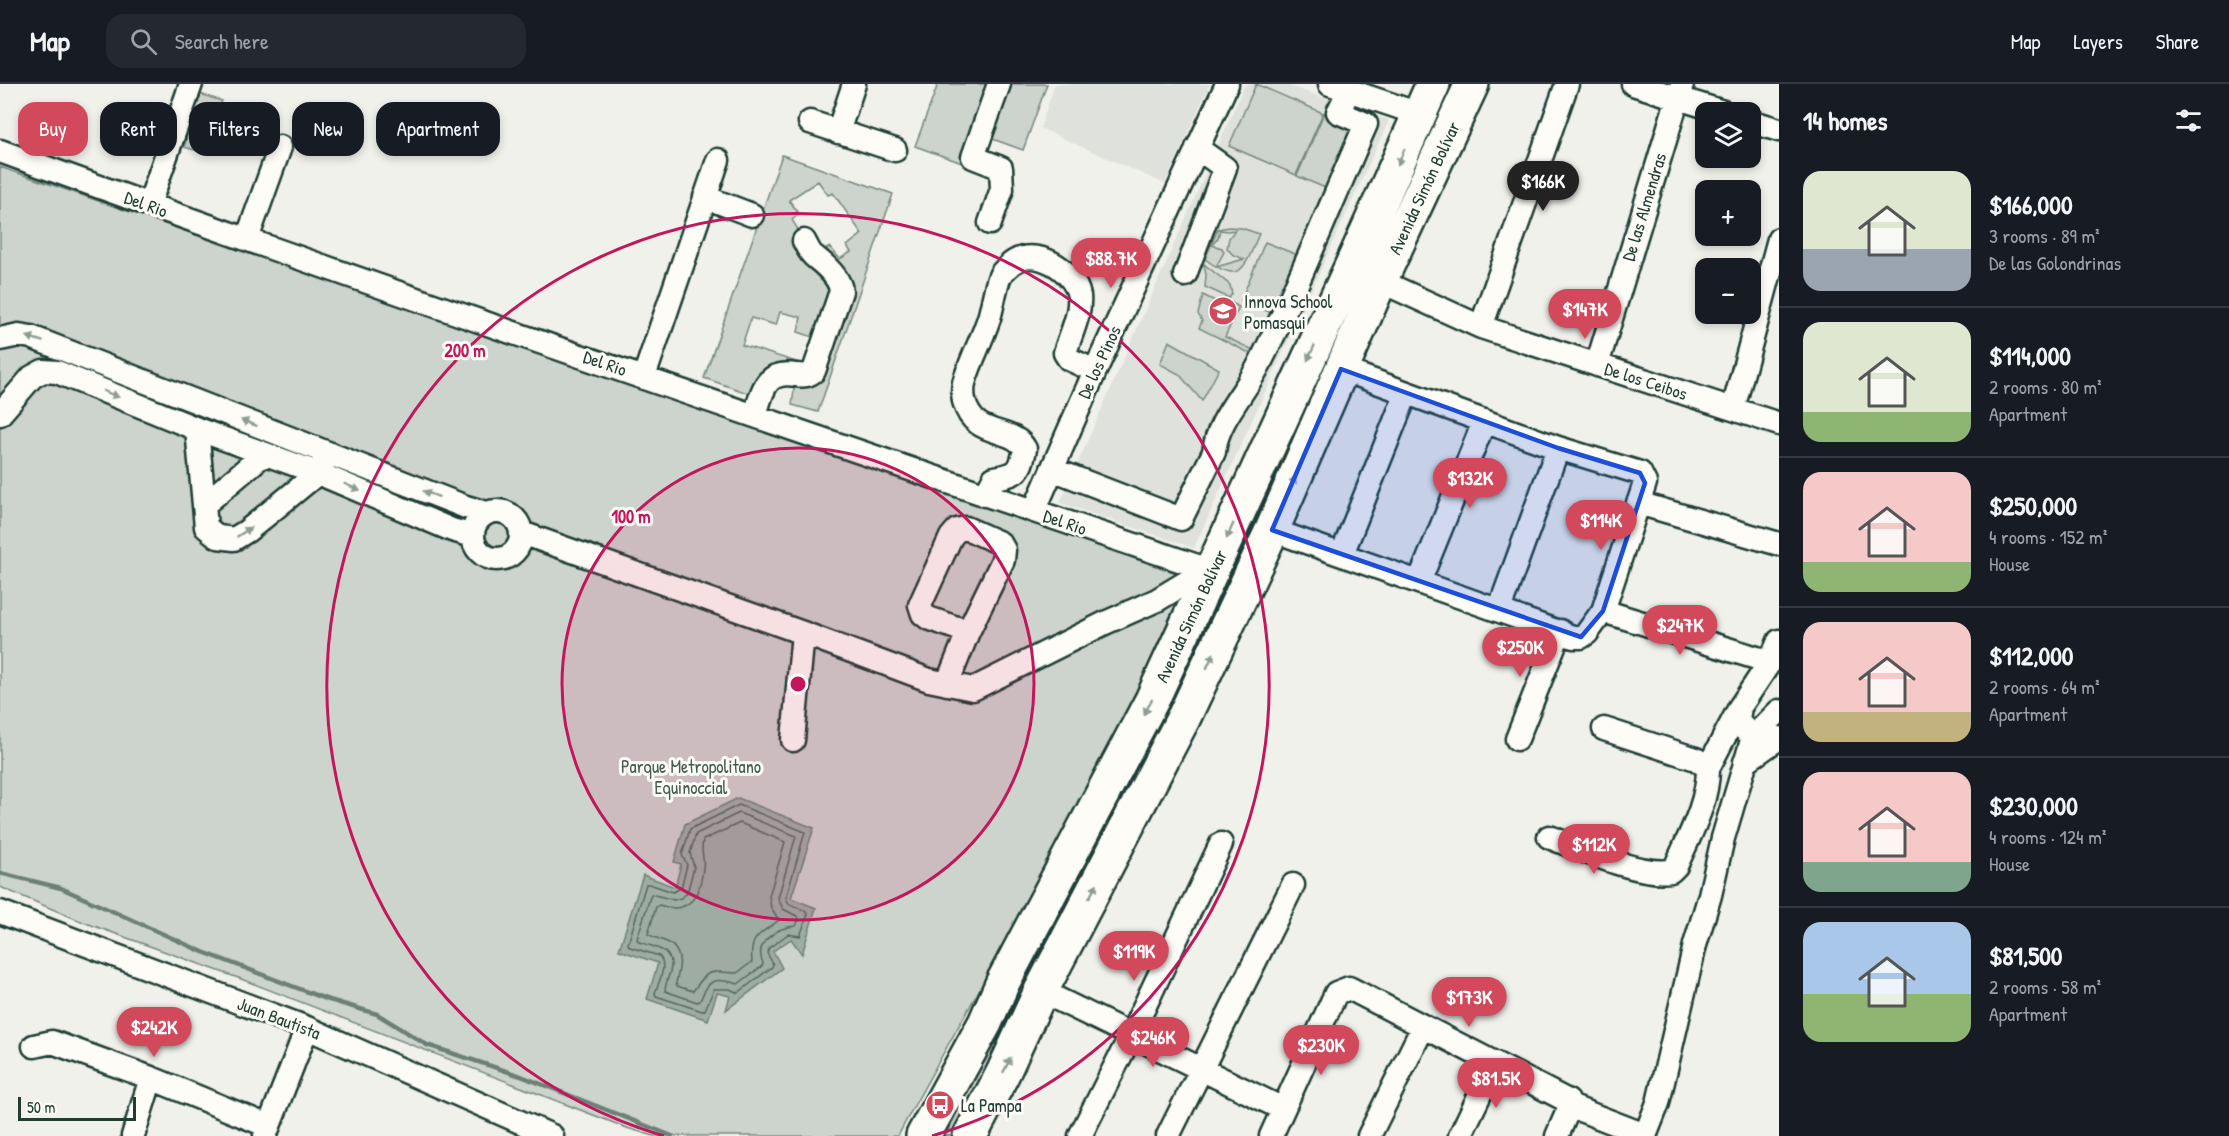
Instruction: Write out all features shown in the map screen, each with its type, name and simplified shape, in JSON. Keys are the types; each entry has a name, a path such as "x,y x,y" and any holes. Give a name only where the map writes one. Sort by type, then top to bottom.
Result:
{"highway":[{"name":"Avenida Simón Bolívar","path":"923,1136 980,1032 1008,972 1152,700 1432,84"},
{"name":"Avenida Simón Bolívar","path":"970,1136 1003,1073 1041,991 1184,717 1272,530 1380,281 1473,84"}],"street":[{"path":"148,205 191,84"},
{"path":"838,132 854,84"},
{"path":"990,223 1002,189 1001,168 973,157 999,84"},
{"name":"De los Pinos","path":"1034,511 1095,371 1227,84"},
{"path":"1481,327 1567,84"},
{"path":"1633,84 1679,91 1702,102"},
{"path":"1052,469 1181,519 1214,452 1215,442 1221,429 1259,365 1366,124 1338,112 1339,87 1419,114"},
{"name":"De las Almendras","path":"1597,365 1679,91"},
{"path":"810,122 895,150"},
{"path":"1761,124 1779,130"},
{"path":"1185,275 1225,168 1197,148"},
{"name":"Del Rio","path":"0,151 148,205 1034,511 1209,577"},
{"path":"247,239 277,156"},
{"path":"644,377 718,160"},
{"path":"705,197 752,214"},
{"path":"1732,409 1779,239"},
{"path":"755,415 767,382 773,377 787,374 803,376 814,371 841,291 838,283 820,260 813,257 804,241"},
{"path":"986,495 994,478 1014,474 1019,470 1025,449 1022,442 1014,437 984,428 973,418 964,402 963,387 980,346 1001,274 1014,262 1030,257 1044,260 1059,265 1071,277 1078,295 1077,316 1065,353 1069,359 1095,371"},
{"name":"De los Ceibos","path":"1380,281 1481,327 1779,424"},
{"path":"0,339 19,335 31,337 68,352 323,463 452,530 473,536"},
{"path":"0,414 32,377 43,371 57,355 68,352"},
{"path":"1272,530 1573,637 1581,637 1587,633 1603,611 1645,483 1641,473 1558,448 1341,369"},
{"path":"43,371 57,372 264,454 323,463 486,513"},
{"path":"1342,554 1406,394"},
{"path":"1419,582 1484,422"},
{"path":"197,429 206,527 218,537 234,539 247,531 323,463"},
{"path":"1499,610 1558,448"},
{"path":"205,504 264,454"},
{"path":"1638,503 1779,544"},
{"path":"495,510 505,511 513,516 522,533 521,542 516,550 499,559 490,558 482,553 476,546 473,536 474,527 479,519 495,510"},
{"path":"947,684 968,632 1003,560 1004,550 1000,543 966,528 957,530 951,537 920,605 923,614 928,618 968,632"},
{"path":"522,533 929,680 973,689 1105,623 1157,600 1194,578 1209,577"},
{"path":"1603,611 1770,662"},
{"path":"1517,739 1560,631"},
{"path":"793,740 803,633"},
{"path":"1550,837 1619,863 1651,871 1671,871 1676,866 1702,809 1707,789 1708,768 1740,706 1770,662 1779,641"},
{"path":"1740,706 1738,719 1753,737"},
{"path":"1271,1136 1336,993 1348,988 1568,1101 1570,1106 1645,1136 1658,1103 1695,945 1745,762 1753,737 1779,711"},
{"path":"1604,729 1696,759 1708,768"},
{"path":"1745,762 1779,738"},
{"path":"1080,1136 1131,1035 1221,844"},
{"path":"1168,1136 1293,885"},
{"name":"Juan Bautista","path":"0,912 307,1028 552,1136"},
{"path":"1041,991 1283,1109"},
{"path":"1369,1136 1423,1027"},
{"path":"34,1046 52,1042 151,1078 267,1131 307,1028"},
{"path":"1460,1136 1495,1063"},
{"path":"133,1136 151,1078"},
{"path":"1557,1136 1570,1106"}],"highlighted area":[{"path":"1341,369 1558,448 1640,473 1645,483 1603,611 1581,637 1272,530"}],"shaded area":[{"path":"1055,84 1210,84 1165,184 1040,128"},
{"name":"Innova School Pomasqui","path":"1245,84 1284,84 1389,120 1194,548 1060,503"}],"green space":[{"path":"938,84 991,84 962,163 915,146"},
{"path":"1006,84 1047,84 1023,150 987,137"},
{"path":"1256,84 1323,113 1296,175 1229,146"},
{"path":"1449,84 1461,84 1209,638 957,1136 946,1136 1029,960 1090,853 1199,634"},
{"path":"200,94 222,101 222,102 198,102"},
{"path":"1324,113 1357,128 1330,190 1297,176"},
{"path":"189,130 189,148 184,147"},
{"path":"782,155 893,194 818,412 792,405 795,382 847,292 823,251 830,247 840,259 851,252 847,246 862,234 833,193 828,195 818,181 789,200 799,214 792,220 834,286 816,338 798,332 801,317 780,312 776,325 751,318 742,345 803,364 756,396 704,378"},
{"name":"Parque Metropolitano Equinoccial","path":"0,167 1182,575 1172,584 1177,601 1123,721 1079,810 898,1136 654,1136 627,1128 241,979 83,922 0,887"},
{"path":"1242,228 1259,234 1246,263 1235,272 1217,267 1244,259 1232,254 1227,248 1229,238 1235,230 1220,230 1218,238 1212,245 1222,248 1224,252 1216,267 1205,259 1218,229"},
{"path":"1265,242 1300,256 1276,315 1241,300"},
{"path":"1204,264 1230,285 1232,294 1229,298 1205,287"},
{"path":"1203,295 1225,308 1232,303 1239,307 1225,337 1258,352 1259,358 1199,328 1202,321 1198,314"},
{"path":"1169,341 1219,369 1202,401 1179,374 1160,364"}],"water":[{"path":"738,798 814,828 791,898 816,908 802,954 791,939 773,951 782,968 726,1010 730,996 717,993 708,1020 647,999 658,963 619,950 643,875 675,887 681,864 674,862 685,824"}],"waterway":[{"path":"0,873 61,888 203,952 326,999 377,1014 427,1045 521,1076 672,1136"}],"place":[{"name":"Innova School Pomasqui","path":"1223,311"},
{"name":"La Pampa","path":"940,1105"}]}
